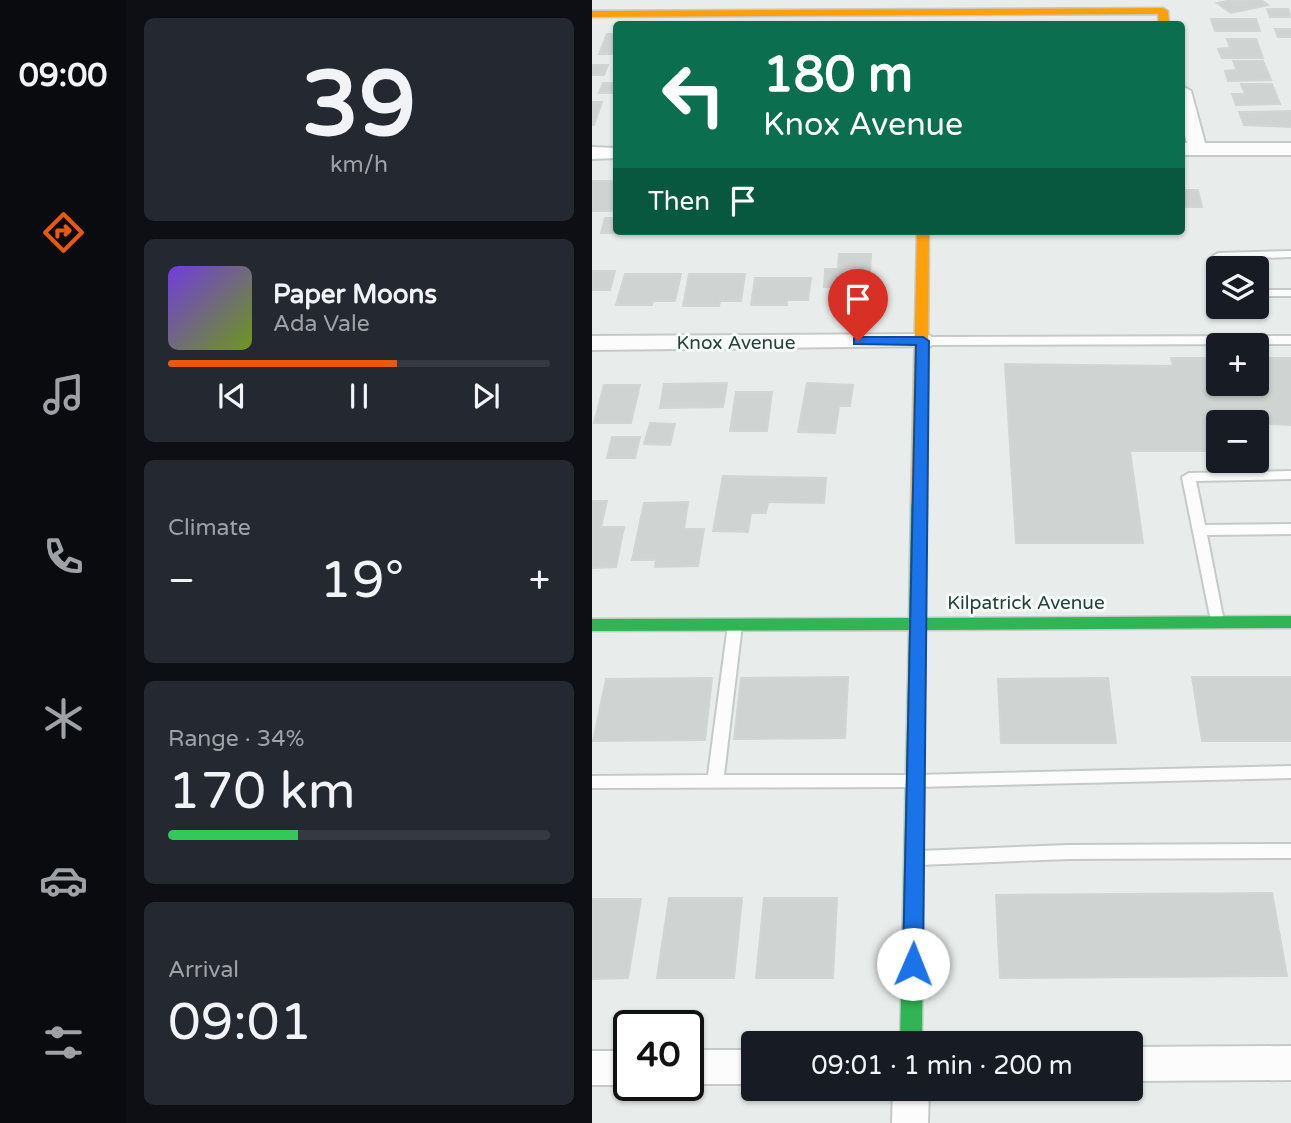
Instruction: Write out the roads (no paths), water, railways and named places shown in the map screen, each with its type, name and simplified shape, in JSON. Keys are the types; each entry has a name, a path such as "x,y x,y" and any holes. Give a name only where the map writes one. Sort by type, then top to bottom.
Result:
{"street":[{"path":"592,14 1164,18"},
{"path":"1185,112 1190,148 1291,149"},
{"path":"592,153 613,153"},
{"path":"911,1031 923,235"},
{"name":"Knox Avenue","path":"592,343 923,341"},
{"name":"Kilpatrick Avenue","path":"592,625 1291,622"},
{"path":"1143,1064 1291,1063"},
{"path":"704,1068 741,1067"},
{"path":"592,1068 613,1068"},
{"path":"910,1123 911,1101"}],"lane":[{"path":"1218,256 1291,254"},
{"path":"1269,293 1291,293"},
{"path":"923,341 1291,340"},
{"path":"1217,622 1189,477 1291,475"},
{"path":"1201,530 1291,529"},
{"path":"715,780 735,625"},
{"path":"592,782 916,781 1291,772"},
{"path":"915,858 1069,852 1291,851"}]}
